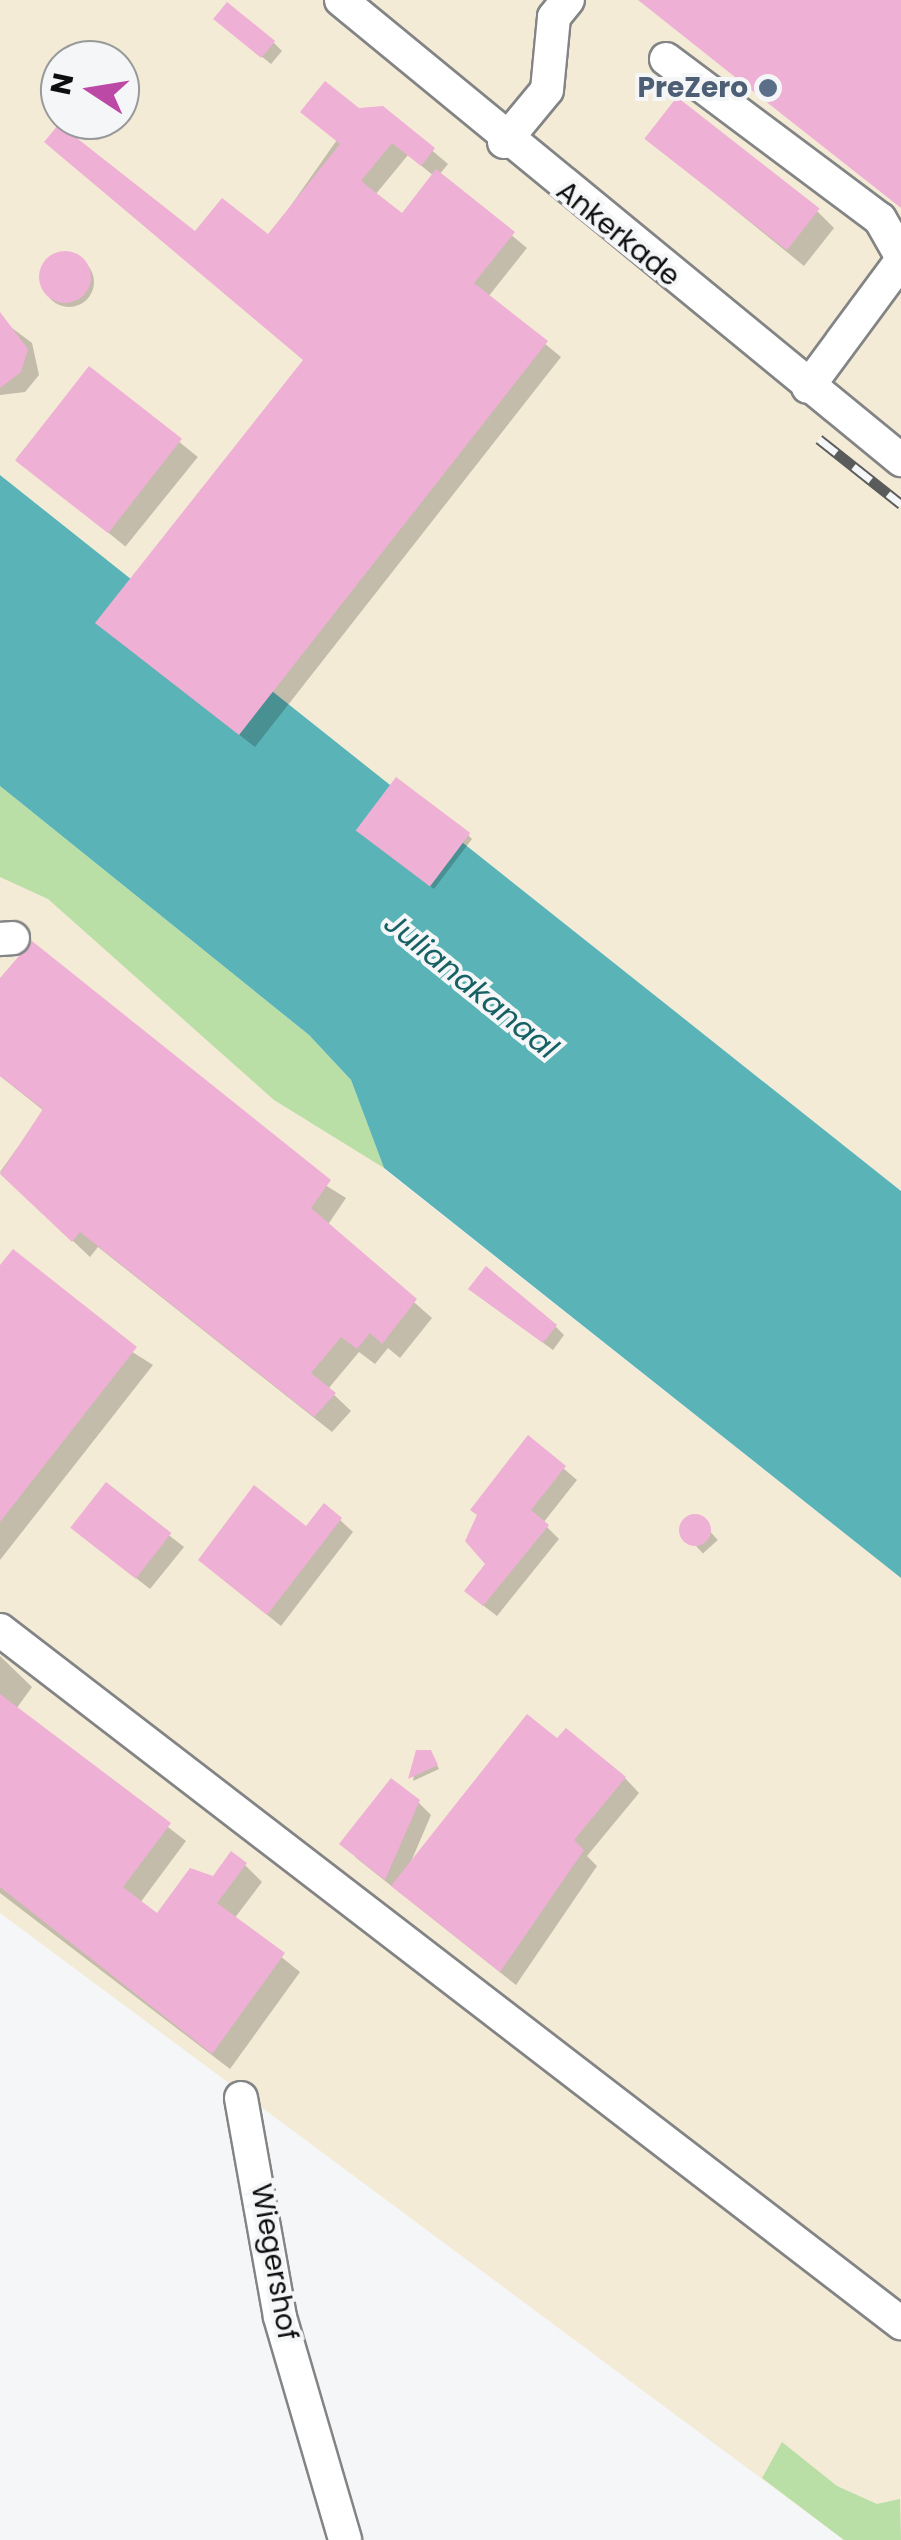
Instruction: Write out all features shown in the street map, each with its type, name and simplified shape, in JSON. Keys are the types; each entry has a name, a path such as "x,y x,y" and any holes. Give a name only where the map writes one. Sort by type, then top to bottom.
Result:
{"street":[{"name":"Ankerkade","path":"341,0 504,142 901,460"},
{"path":"504,142 547,90 554,17 568,0"},
{"path":"666,59 880,219 901,259 808,387"},
{"path":"0,1630 901,2324"},
{"name":"Wiegershof","path":"241,2098 280,2317 345,2540"}],"shaded area":[{"path":"0,0 901,0 901,1191 0,475"},
{"path":"0,786 362,1102 384,1169 901,1578 901,2540 844,2540 0,1913"}],"green space":[{"path":"0,786 309,1035 351,1080 384,1168 274,1100 48,899 0,877"},
{"path":"782,2442 837,2486 877,2504 900,2499 901,2540 844,2540 762,2478"}],"water":[{"name":"Julianakanaal","path":"0,475 901,1191 901,1578 384,1168 351,1080 309,1035 0,786"}],"building":[{"path":"638,0 901,0 901,208 783,115"},
{"path":"227,2 275,41 261,58 213,19"},
{"path":"325,81 359,108 383,106 435,148 421,166 392,143 361,181 402,213 436,169 515,232 474,283 548,341 239,735 95,623 303,360 44,142 79,140 195,231 222,198 268,234 340,144 300,112"},
{"path":"677,97 820,208 787,250 644,139"},
{"path":"65,251 83,259 91,277 83,295 65,303 47,295 39,277 47,259"},
{"path":"0,312 28,349 21,372 0,388"},
{"path":"89,366 182,439 108,533 15,461"},
{"path":"396,777 470,833 430,886 356,831"},
{"path":"32,941 331,1180 311,1208 417,1299 382,1344 370,1333 357,1349 341,1337 311,1373 336,1393 314,1417 80,1232 72,1242 0,1174 43,1109 0,1076 0,978"},
{"path":"13,1249 137,1347 0,1522 0,1265"},
{"path":"486,1266 557,1325 543,1343 468,1289"},
{"path":"528,1435 566,1466 531,1510 549,1525 483,1606 464,1591 485,1564 465,1541 477,1515 470,1510"},
{"path":"106,1482 171,1533 136,1579 70,1528"},
{"path":"254,1485 306,1526 324,1503 342,1518 267,1615 198,1560"},
{"path":"695,1514 706,1519 711,1530 706,1541 695,1546 684,1541 679,1530 684,1519"},
{"path":"0,1694 171,1823 123,1887 157,1913 190,1868 213,1876 231,1851 247,1863 217,1903 285,1953 212,2054 0,1887"},
{"path":"527,1714 557,1738 566,1728 626,1777 574,1840 584,1850 500,1972 391,1886"},
{"path":"416,1750 431,1750 438,1765 408,1779"},
{"path":"391,1778 420,1800 385,1880 339,1844"}],"railway":[{"path":"819,439 901,504"}],"place":[{"name":"PreZero","path":"768,88"}]}
